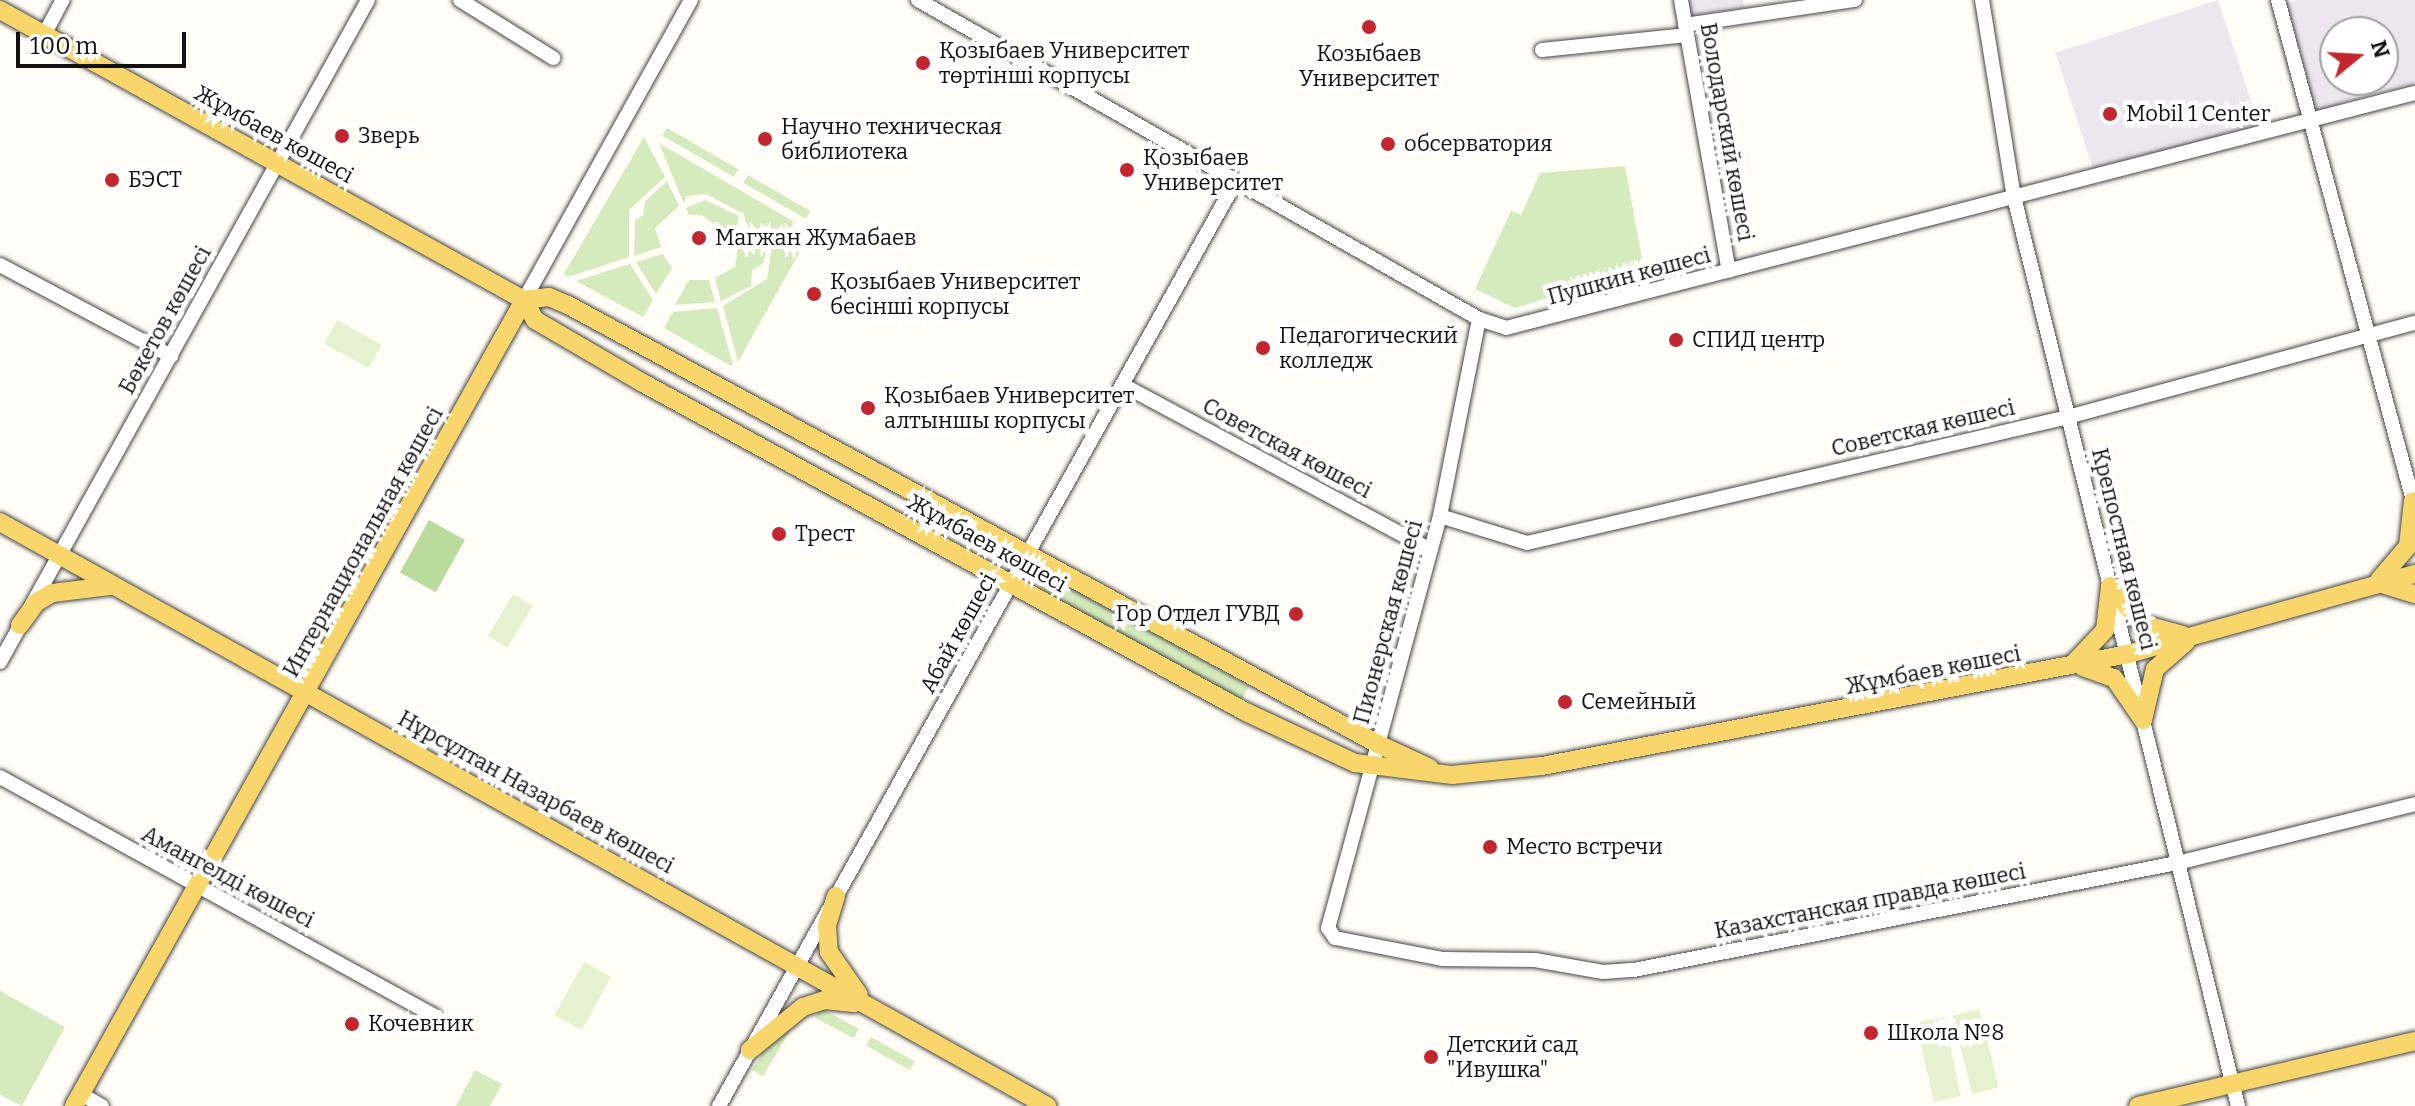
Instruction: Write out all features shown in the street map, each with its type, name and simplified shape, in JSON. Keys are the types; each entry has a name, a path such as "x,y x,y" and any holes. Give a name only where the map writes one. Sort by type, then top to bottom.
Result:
{"main road":[{"name":"Жұмбаев көшесі","path":"0,10 524,300 535,320 566,339 1312,746 1372,766 1452,775 1542,766 2128,654 2415,574"},
{"name":"Жұмбаев көшесі","path":"524,300 549,297 568,305 1378,744 1452,775"},
{"name":"Интернациональная көшесі","path":"78,1100 524,300"},
{"path":"2370,586 2405,553 2414,504"},
{"name":"Нұрсұлтан Назарбаев көшесі","path":"0,522 1047,1106"},
{"path":"20,625 37,602 52,593 89,585 119,588"},
{"path":"2370,586 2395,585 2415,594"},
{"path":"2110,586 2147,628 2195,636"},
{"path":"2068,667 2102,638 2110,586"},
{"path":"2143,720 2155,669 2195,636"},
{"path":"2068,667 2110,675 2143,720"},
{"path":"836,896 827,926 829,952 848,984 879,1012"},
{"path":"750,1050 778,1024 814,1002 848,1001 879,1012"},
{"path":"2138,1106 2415,1041"}],"street":[{"path":"44,35 63,0"},
{"name":"Бөкетов көшесі","path":"0,662 368,0"},
{"path":"460,0 553,58"},
{"name":"Интернациональная көшесі","path":"524,300 691,0"},
{"name":"Пушкин көшесі","path":"918,0 1479,319 1500,327 1525,327 2415,93"},
{"name":"Володарский көшесі","path":"1681,0 1729,271"},
{"path":"1542,50 1686,30 1855,0"},
{"name":"Крепостная көшесі","path":"1982,0 2014,197 2238,1106"},
{"path":"2278,0 2309,121 2371,335 2414,504"},
{"name":"Абай көшесі","path":"719,1106 1236,181"},
{"path":"0,265 171,356"},
{"name":"Пионерская көшесі","path":"1329,934 1440,516 1479,319"},
{"name":"Советская көшесі","path":"1440,516 1527,543 2068,417 2415,323"},
{"name":"Советская көшесі","path":"1123,385 1431,550"},
{"name":"Амангелді көшесі","path":"0,777 435,1016"},
{"name":"Казахстанская правда көшесі","path":"1329,934 1442,959 1535,960 1617,972 2177,863 2415,804"},
{"path":"78,1100 102,1106"}],"shaded area":[{"path":"1688,0 1743,0 1744,8 1690,16"},
{"path":"2218,0 2258,125 2096,177 2055,53"},
{"path":"2298,0 2415,0 2415,83 2399,87 2399,16 2319,16 2319,96 2367,96 2312,111 2284,4"}],"green space":[{"path":"667,128 738,169 734,177 662,136"},
{"path":"644,137 665,177 629,210 629,257 568,277 564,274"},
{"path":"659,143 796,223 794,227 741,232 746,227 744,214 706,194 686,196 684,204"},
{"path":"1625,166 1644,269 1515,308 1475,289 1511,211 1521,215 1540,173"},
{"path":"748,175 810,211 806,219 744,183"},
{"path":"667,181 679,206 655,228 661,247 634,256 635,220 643,216 645,201"},
{"path":"705,200 739,216 736,233 726,234 702,215 689,215 686,208"},
{"path":"799,233 803,246 738,362 723,306 767,279 774,235"},
{"path":"768,236 764,262 752,271 751,286 721,301 715,278 735,267 739,238"},
{"path":"663,254 672,268 656,294 636,262"},
{"path":"630,264 653,300 643,317 576,281"},
{"path":"689,280 709,280 715,302 675,305"},
{"path":"717,308 731,366 664,328 673,312"},
{"path":"337,320 382,345 369,368 324,344"},
{"path":"429,520 465,540 436,592 400,572"},
{"path":"1047,574 1249,686 1241,701 1039,589"},
{"path":"513,594 533,606 507,648 488,636"},
{"path":"584,962 611,977 582,1030 554,1015"},
{"path":"0,991 65,1027 22,1106 0,1095"},
{"path":"820,1008 859,1029 854,1038 815,1018"},
{"path":"1979,1009 1999,1088 1972,1094 1953,1016"},
{"path":"1944,1017 1961,1096 1933,1102 1917,1023"},
{"path":"797,1019 763,1076 752,1070 779,1026"},
{"path":"871,1037 915,1061 910,1070 866,1046"},
{"path":"475,1070 502,1084 490,1106 456,1106"}],"place":[{"name":"Козыбаев Университет","path":"1369,27"},
{"name":"Қозыбаев Университет төртінші корпусы","path":"923,63"},
{"name":"Mobil 1 Center","path":"2110,114"},
{"name":"Зверь","path":"342,136"},
{"name":"Научно техническая библиотека","path":"765,139"},
{"name":"обсерватория","path":"1388,144"},
{"name":"Қозыбаев Университет","path":"1127,170"},
{"name":"БЭСТ","path":"112,180"},
{"name":"Магжан Жумабаев","path":"699,238"},
{"name":"Қозыбаев Университет бесінші корпусы","path":"814,294"},
{"name":"СПИД центр","path":"1676,340"},
{"name":"Педагогический колледж","path":"1263,348"},
{"name":"Қозыбаев Университет алтыншы корпусы","path":"868,408"},
{"name":"Трест","path":"779,534"},
{"name":"Гор Отдел ГУВД","path":"1296,614"},
{"name":"Семейный","path":"1565,702"},
{"name":"Место встречи","path":"1490,847"},
{"name":"Кочевник","path":"352,1024"},
{"name":"Школа №8","path":"1871,1033"},
{"name":"Детский сад \"Ивушка\"","path":"1431,1057"}]}
